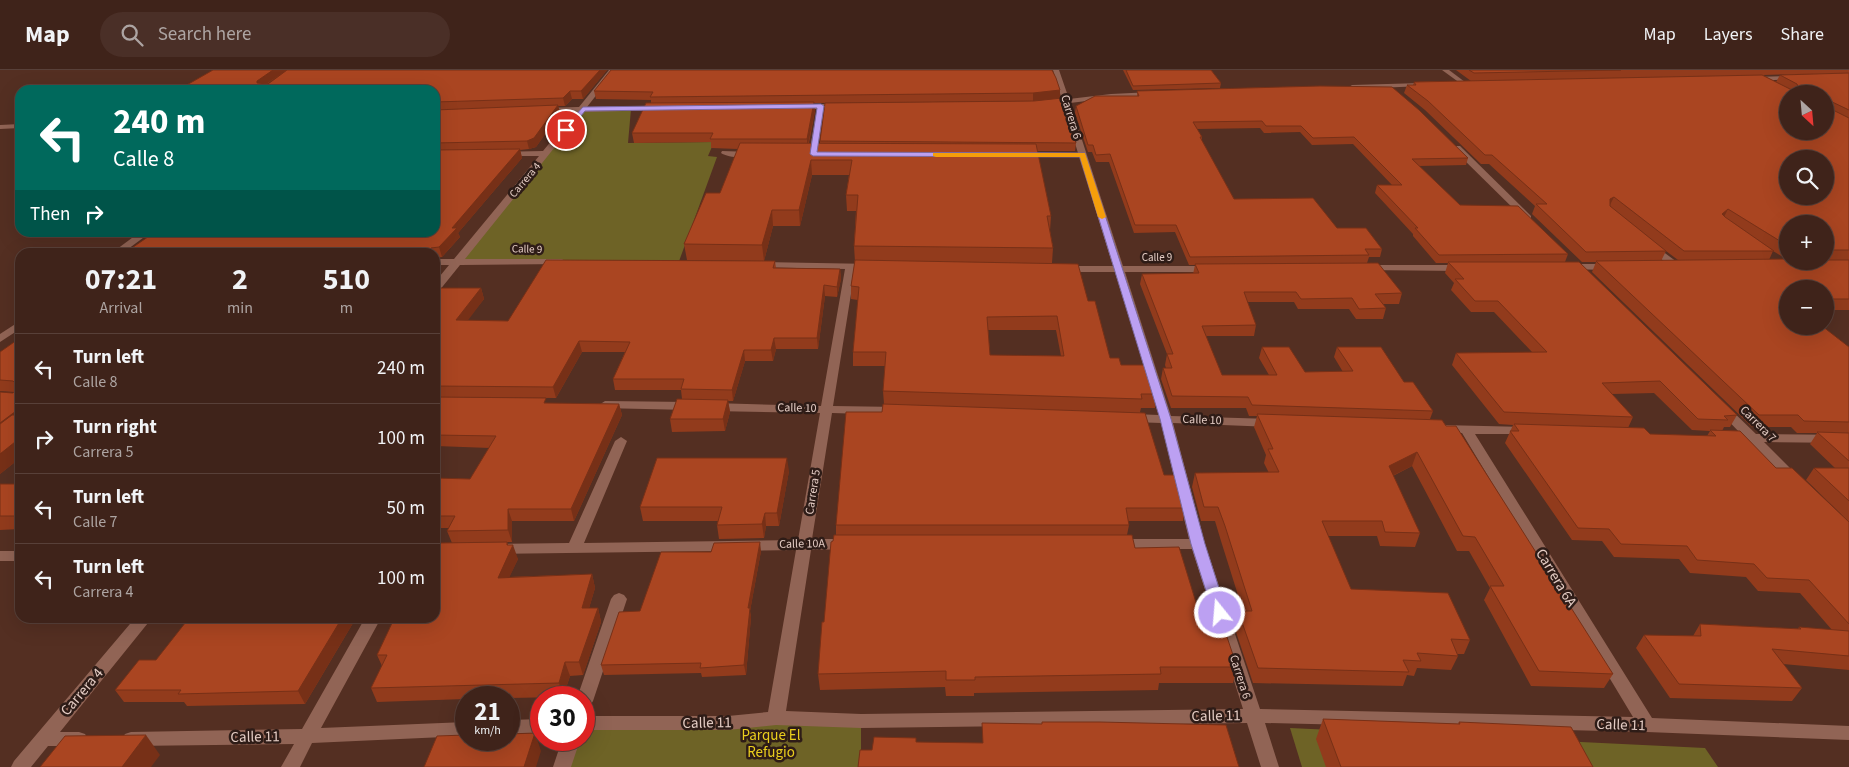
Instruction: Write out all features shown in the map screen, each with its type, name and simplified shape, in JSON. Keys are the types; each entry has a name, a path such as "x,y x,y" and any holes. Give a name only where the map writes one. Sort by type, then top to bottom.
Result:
{"street":[{"name":"Carrera 4","path":"440,283 614,70"},
{"name":"Carrera 6","path":"1056,70 1068,102 1118,270 1166,419 1198,544 1270,767"},
{"path":"1445,70 1466,84"},
{"path":"1749,79 1799,78"},
{"path":"1759,79 1774,86"},
{"path":"1456,85 1475,84"},
{"path":"1344,87 1426,85"},
{"path":"1388,86 1401,97"},
{"path":"1042,104 1111,96 1161,94"},
{"path":"813,154 821,106"},
{"path":"787,107 849,106"},
{"path":"533,111 669,108"},
{"path":"0,127 15,126"},
{"path":"1449,140 1539,228"},
{"path":"725,153 764,154"},
{"path":"491,154 547,154"},
{"path":"803,154 823,154"},
{"path":"1013,155 1083,155"},
{"path":"1640,236 1682,267 1658,267"},
{"path":"124,248 139,237"},
{"path":"1566,254 1593,281"},
{"name":"Calle 9","path":"440,262 572,263"},
{"path":"748,265 876,266"},
{"name":"Carrera 5","path":"776,718 850,266"},
{"path":"1560,267 1619,267"},
{"path":"1354,268 1472,268"},
{"name":"Calle 9","path":"1049,269 1226,269"},
{"path":"0,339 15,328"},
{"name":"Carrera 7","path":"1718,404 1801,486"},
{"name":"Calle 10","path":"592,405 916,411"},
{"name":"Calle 10","path":"1116,418 1282,423"},
{"path":"1427,428 1535,432"},
{"name":"Carrera 6A","path":"1466,430 1647,725"},
{"path":"1723,437 1849,439"},
{"path":"574,548 621,441"},
{"name":"Calle 10A","path":"485,550 863,544"},
{"path":"1100,544 1198,544"},
{"path":"0,556 15,556"},
{"path":"589,686 619,599"},
{"name":"Carrera 4","path":"20,767 140,623"},
{"path":"290,767 370,623"},
{"name":"Calle 11","path":"595,723 728,723 776,718 861,721 1253,716 1647,725 1849,733"},
{"path":"1558,723 1570,742"},
{"name":"Calle 11","path":"44,739 308,736 455,729"},
{"path":"562,767 567,751"}],"green space":[{"path":"583,109 631,109 628,143 714,142 708,156 717,157 678,264 458,262"},
{"name":"Parque El Refugio","path":"861,721 861,767 562,767 567,751 595,751 595,723"},
{"path":"1290,728 1705,748 1718,767 1302,767"}],"building":[{"path":"213,70 273,70 257,81 257,83 268,84 287,70 600,70 581,91 570,91 563,98 440,102 440,85 187,85"},
{"path":"611,70 1052,70 1060,90 1033,93 650,97 653,92 594,91"},
{"path":"1126,70 1211,70 1221,83 1133,86"},
{"path":"1469,70 1621,70 1474,73"},
{"path":"1849,73 1849,110 1834,103 1834,85 1797,84 1780,75"},
{"path":"1762,75 1782,85 1779,85 1779,140 1834,140 1834,110 1849,118 1849,250 1834,250 1834,215 1779,215 1779,240 1728,209 1722,214 1725,217 1774,251 1684,251 1614,197 1610,199 1610,206 1666,251 1586,252 1536,204 1547,204 1492,155 1485,155 1428,101 1407,85 1416,85 1414,82"},
{"path":"1320,86 1392,87 1419,110 1468,158 1412,159 1460,205 1518,206 1568,254 1439,255 1415,228 1418,228 1377,185 1402,185 1354,137 1313,138 1301,126 1266,126 1262,121 1193,122 1234,199 1313,198 1337,228 1366,228 1382,249 1365,249 1369,255 1190,257 1176,225 1135,225 1110,154 1096,155 1093,145 1088,145 1076,106 1095,96 1139,96 1137,91"},
{"path":"1062,98 1076,143 820,141 825,103 1034,101"},
{"path":"814,102 807,139 710,139 713,133 632,133 646,103"},
{"path":"558,105 534,138 527,141 440,143 440,110"},
{"path":"740,143 1036,144 1051,216 1047,216 1053,248 854,246 858,195 846,195 852,160 811,160 799,210 772,210 762,245 684,244 706,193 720,193"},
{"path":"520,149 452,228 457,228 439,247 132,248 148,237 440,237 440,150"},
{"path":"1779,259 1779,270 1834,270 1834,260 1849,260 1849,299 1834,299 1834,280 1779,280 1779,335 1834,335 1849,347 1849,422 1804,421 1798,415 1759,415 1596,261"},
{"path":"546,260 775,261 773,268 840,269 837,287 824,285 817,338 774,338 771,350 744,350 732,390 681,389 684,379 613,379 630,342 579,341 553,387 440,386 440,288 481,288 456,320 508,321"},
{"path":"855,260 1078,264 1088,301 1095,301 1110,358 1119,358 1121,365 1148,365 1157,394 1141,394 1142,399 883,391 886,352 853,352 859,287 851,286","holes":["1057,316 1064,356 990,355 987,317"]},
{"path":"1448,262 1579,262 1737,415 1724,416 1728,420 1698,419 1660,381 1602,383 1633,417 1504,412 1456,353 1547,352 1498,301 1475,301 1455,279 1464,279"},
{"path":"1378,263 1402,293 1375,294 1386,308 1359,309 1352,298 1301,299 1296,292 1244,292 1256,325 1202,326 1222,375 1277,375 1262,347 1289,347 1305,372 1353,371 1337,347 1381,347 1404,382 1413,382 1433,411 1252,405 1248,397 1172,396 1163,368 1172,368 1167,354 1173,354 1142,274 1199,273 1195,264"},
{"path":"15,341 15,383 13,381 0,380 0,352"},
{"path":"15,391 15,412 0,423 0,392 13,393"},
{"path":"440,397 546,398 544,403 619,404 571,509 508,509 508,530 447,531 455,516 440,516 440,478 470,479 496,436 440,435"},
{"path":"677,399 728,400 723,419 670,419"},
{"path":"883,404 1145,413 1164,475 1177,475 1185,508 1126,508 1129,525 836,525 846,412 882,412"},
{"path":"1257,414 1442,420 1446,426 1456,426 1613,674 1539,671 1490,586 1504,586 1475,537 1463,536 1417,452 1389,466 1420,533 1385,532 1382,521 1322,521 1351,589 1448,593 1470,640 1451,639 1458,656 1417,653 1421,661 1403,660 1409,672 1258,668 1238,611 1252,611 1225,526 1218,507 1204,507 1195,473 1279,472 1268,449 1273,449"},
{"path":"12,415 15,415 15,442 0,454 0,424"},
{"path":"1514,424 1644,428 1650,434 1716,436 1710,430 1740,431 1776,468 1792,468 1849,522 1849,624 1809,580 1767,578 1754,564 1697,560 1687,546 1621,544 1609,529 1578,528 1510,431 1519,431"},
{"path":"1817,432 1849,433 1849,461"},
{"path":"657,458 787,458 777,513 765,513 762,524 717,525 722,507 640,507"},
{"path":"1814,468 1849,468 1849,501"},
{"path":"0,484 15,484 15,516 0,516"},
{"path":"834,535 1132,535 1135,548 1179,547 1198,609 1218,610 1237,667 1160,667 1161,674 975,677 975,680 946,680 946,671 818,674 831,542"},
{"path":"507,542 507,545 513,545 498,578 592,574 582,608 598,608 579,662 565,662 559,683 371,688 387,655 377,655 392,623 440,623 440,543"},
{"path":"760,542 748,608 750,608 744,665 700,668 701,663 601,665 619,612 640,611 661,552 711,552 714,543"},
{"path":"185,623 339,623 298,691 178,694 181,690 115,690 139,660 156,660"},
{"path":"1700,624 1801,629 1799,627 1849,631 1849,656 1772,649 1802,688 1679,684 1644,635 1701,636"},
{"path":"1323,719 1571,727 1593,767 1341,767"},
{"path":"1042,722 1226,725 1239,767 858,767 860,750 872,750 874,737 916,738 916,742 983,743 982,723 1042,724"},
{"path":"530,733 530,748 524,767 424,767 437,736 455,735 455,751 520,751 520,734"},
{"path":"146,735 122,767 40,767 65,736"}],"slow traffic":[{"path":"936,154 1083,155 1102,217"}],"route":[{"path":"566,130 583,109 821,106 813,154 1083,155 1166,419 1198,544 1220,613"}]}
